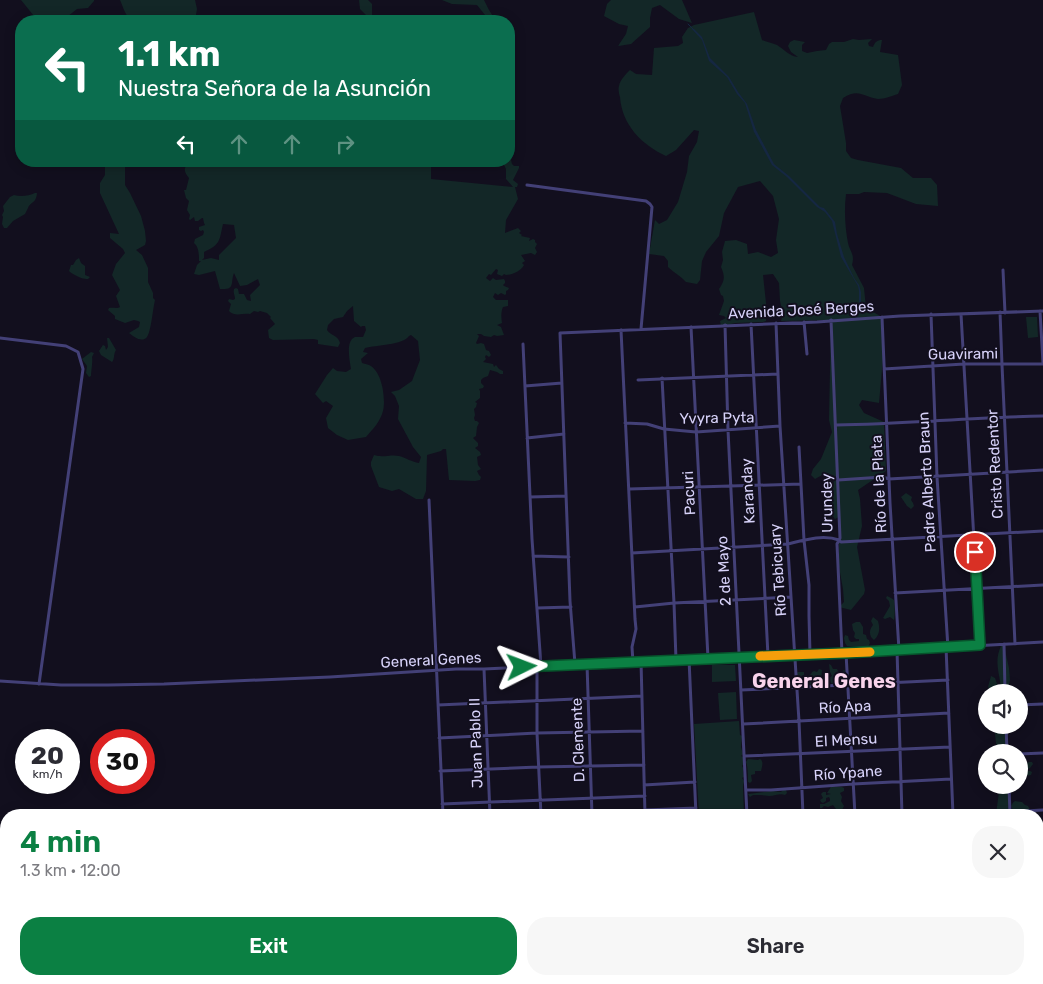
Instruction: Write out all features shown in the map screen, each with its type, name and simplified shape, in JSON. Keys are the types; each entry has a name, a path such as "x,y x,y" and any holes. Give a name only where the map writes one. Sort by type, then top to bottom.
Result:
{"street":[{"path":"527,185 646,201 650,204 652,208 641,329"},
{"name":"Cristo Redentor","path":"1003,270 1002,365 1015,644"},
{"path":"1042,311 1043,364"},
{"name":"Avenida José Berges","path":"562,383 560,333 804,322 930,314 1042,311"},
{"name":"Padre Alberto Braun","path":"930,314 947,648 953,809"},
{"path":"961,314 980,645"},
{"name":"Río de la Plata","path":"882,317 898,650 902,809"},
{"name":"Urundey","path":"832,320 839,540"},
{"path":"804,322 807,354"},
{"name":"Río Tebicuary","path":"776,323 780,426 797,688 803,809"},
{"name":"Karanday","path":"750,324 768,656"},
{"name":"2 de Mayo","path":"725,325 728,430 747,809"},
{"name":"Pacuri","path":"691,326 708,658"},
{"path":"620,330 636,629 632,647 633,662"},
{"path":"0,338 66,346 78,352 83,369 39,684"},
{"path":"523,344 537,608 539,666 537,733 541,809"},
{"name":"Guavirami","path":"884,369 964,364 1043,364"},
{"path":"638,380 694,376 778,374"},
{"path":"662,378 676,660"},
{"path":"525,386 562,383 568,557 575,664"},
{"path":"836,425 1043,416"},
{"name":"Yvyra Pyta","path":"625,422 696,432 780,426"},
{"path":"527,438 564,434"},
{"path":"799,447 804,540 809,585 810,654"},
{"path":"838,480 883,477 889,479 937,477 1043,470"},
{"path":"629,489 801,484"},
{"path":"530,496 566,496"},
{"path":"429,500 442,809"},
{"name":"Urundey","path":"632,553 788,544 832,537 841,542 1043,531"},
{"path":"839,540 837,544 848,686 854,809"},
{"path":"533,556 568,557"},
{"path":"895,593 1043,585"},
{"path":"635,606 791,597"},
{"path":"537,608 571,607"},
{"name":"General Genes","path":"0,681 39,684 164,684 1043,642"},
{"path":"1004,644 1005,684"},
{"path":"670,809 696,808 689,659"},
{"path":"641,661 645,809"},
{"name":"D. Clemente","path":"587,664 592,809"},
{"name":"Juan Pablo II","path":"484,669 490,809"},
{"path":"741,690 948,680"},
{"path":"438,705 642,696"},
{"path":"1028,705 1043,704"},
{"name":"Río Apa","path":"743,724 949,713"},
{"path":"439,738 537,733 643,731"},
{"name":"El Mensu","path":"745,756 950,747"},
{"path":"1028,753 1043,752"},
{"path":"440,771 644,764"},
{"name":"Río Ypane","path":"746,790 951,779"},
{"path":"644,785 695,782"},
{"path":"1009,794 1010,809"},
{"path":"442,804 644,796"}],"green space":[{"path":"21,0 94,0 88,8 77,9 70,15 33,15"},
{"path":"120,0 195,0 197,9 196,15 126,14"},
{"path":"359,0 368,0 372,4 372,15 366,15 360,9"},
{"path":"442,0 484,0 492,15 485,15 477,5 452,4"},
{"path":"611,0 682,0 692,23 679,19 660,5 652,8 650,27 631,44 618,46 626,34 628,26 619,24 604,16 607,4"},
{"path":"754,12 762,40 777,45 798,57 791,52 788,46 794,40 805,42 802,45 802,51 807,53 826,50 832,42 872,39 868,43 869,46 873,47 876,42 882,40 880,52 898,55 902,85 898,94 878,99 857,93 843,98 840,106 846,151 851,158 901,168 913,178 931,178 937,185 938,206 916,204 887,193 864,192 846,194 846,225 848,243 853,256 852,265 864,288 866,308 882,317 883,358 879,403 862,400 859,405 864,413 884,422 886,471 858,490 862,526 857,547 865,590 851,610 839,607 844,602 839,567 839,517 835,519 831,513 834,476 824,474 815,479 811,475 821,459 832,432 829,420 831,320 781,321 783,314 779,283 773,274 763,275 766,321 721,326 720,321 726,318 719,315 724,301 719,289 724,278 721,267 725,241 736,240 747,244 748,254 758,252 771,257 778,253 776,240 779,219 773,196 760,181 738,187 724,213 719,236 706,252 702,261 700,280 697,284 686,282 670,269 668,261 664,256 649,254 655,220 659,224 667,220 678,202 687,172 689,156 697,142 699,131 694,130 676,150 666,156 641,140 629,125 619,93 623,77 630,70 636,74 652,75 654,48 678,46 683,43 682,37 688,28 694,25"},
{"path":"519,166 513,180 518,184 515,187 518,199 506,220 505,233 518,228 521,231 519,233 521,236 530,238 529,241 535,240 537,252 535,255 531,253 521,255 525,261 522,263 524,265 516,272 502,276 497,274 498,270 496,269 486,278 490,281 493,278 496,280 504,279 505,283 503,285 509,288 505,295 495,293 493,297 496,300 508,300 508,306 502,309 502,323 497,325 501,327 504,335 494,335 491,337 477,334 479,336 476,343 484,344 486,350 491,355 489,357 486,355 486,359 483,362 493,364 494,367 496,365 503,371 503,374 500,374 490,370 488,376 481,380 484,386 479,389 480,398 475,402 477,403 474,409 474,418 479,423 476,436 473,438 478,443 478,446 475,448 481,455 477,457 478,465 481,469 477,471 481,477 480,480 449,480 446,449 443,449 427,455 426,491 423,499 416,499 399,489 392,491 379,487 371,466 374,455 399,456 419,463 421,457 413,447 398,419 399,406 391,392 399,390 412,381 420,360 418,341 411,335 395,343 365,348 363,352 368,353 361,359 362,363 373,368 382,385 384,399 382,415 366,437 348,440 337,435 328,428 326,418 333,406 326,401 323,403 315,394 333,368 337,371 346,372 351,369 350,343 355,337 363,337 366,330 365,326 361,327 354,321 353,306 343,317 334,319 328,325 327,330 339,340 338,347 318,344 318,340 314,339 273,340 269,338 268,330 275,324 267,313 254,311 250,314 231,313 229,311 231,304 228,301 229,299 235,299 234,289 238,289 239,294 244,294 247,300 251,301 250,295 260,285 258,279 247,285 240,286 234,273 232,285 225,289 220,289 215,271 199,275 194,274 197,265 201,261 199,261 198,249 194,243 195,239 203,235 204,232 199,230 199,227 205,225 203,218 198,221 195,221 194,217 189,219 190,215 187,210 189,201 184,190 186,190 189,178 186,175 185,168 431,167 431,179 513,187 506,179 505,167","holes":["223,224 234,225 236,238 219,255 219,260 211,258 202,260 204,252 214,247 218,241"]},
{"path":"105,167 125,167 125,185 141,216 145,231 145,245 136,250 142,255 148,268 148,282 155,300 151,325 145,339 138,339 129,333 139,327 140,322 134,320 125,323 115,319 115,316 108,310 109,308 120,307 116,296 120,290 112,275 116,264 125,253 110,238 110,233 119,234 100,193 100,183 105,175"},
{"path":"37,193 36,199 29,206 25,214 13,221 7,228 4,228 2,224 3,206 10,197"},
{"path":"79,258 85,266 85,275 90,277 88,279 81,278 69,271 71,265"},
{"path":"1026,317 1037,317 1038,337 1028,338"},
{"path":"107,338 109,338 116,350 112,362 101,355 99,351 103,345 106,350 108,347"},
{"path":"91,352 94,353 91,376 89,377 86,373 87,366 82,359"},
{"path":"906,493 912,497 911,500 914,506 911,509 901,497"},
{"path":"887,596 894,600 894,620 890,617 883,618 890,606 886,598"},
{"path":"873,617 878,621 879,629 874,640 870,632 873,625 871,621"},
{"path":"860,622 863,627 863,634 866,635 870,643 868,647 847,646 845,643 845,635 848,636 851,642 859,641 859,639 854,637 855,633 852,624"},
{"path":"1001,646 1004,646 1009,668 1009,684 1001,684 997,664"},
{"path":"829,664 833,669 837,669 839,673 845,671 847,683 831,683 829,678 832,676"},
{"path":"712,665 735,665 736,681 712,682"},
{"path":"819,669 822,670 822,686 798,686 796,674 798,672 804,672 804,675 801,676 803,678 814,671 817,672"},
{"path":"991,676 995,678 997,684 989,684"},
{"path":"736,692 737,719 720,720 718,693"},
{"path":"739,721 740,735 742,736 741,747 743,754 741,756 744,763 742,766 744,769 744,777 742,778 744,781 744,809 699,809 694,724"},
{"path":"995,734 1005,734 1006,744 996,744"},
{"path":"748,759 760,759 762,763 761,771 755,771 755,774 751,775 752,781 750,783 748,782 746,762"},
{"path":"1032,762 1033,764 1028,769 1028,763"},
{"path":"831,787 844,788 844,791 840,793 844,806 842,809 836,809 833,805 820,808 820,804 830,801 829,797 823,803 820,800 823,798 821,794 823,792 826,792 826,795 831,794 827,793"},
{"path":"786,790 787,793 785,795 753,795 750,797 748,794 781,792"},
{"path":"999,794 1008,794 1009,809 997,809"},
{"path":"1015,801 1022,802 1030,809 1012,809 1011,806"}],"water":[{"path":"692,29 702,37 710,58 729,77 747,104 756,130 774,164 820,207 824,208 835,222 844,257 859,285 861,312 859,311 858,286 841,257 832,221 825,212 817,207 772,165 754,132 745,103 727,77 709,61 702,40"}],"waterway":[{"path":"688,24 694,30"}],"slow traffic":[{"path":"760,656 870,652"}],"district":[{"name":"General Genes","path":"824,681"}],"route":[{"path":"522,667 846,653 980,645 975,552"}]}
